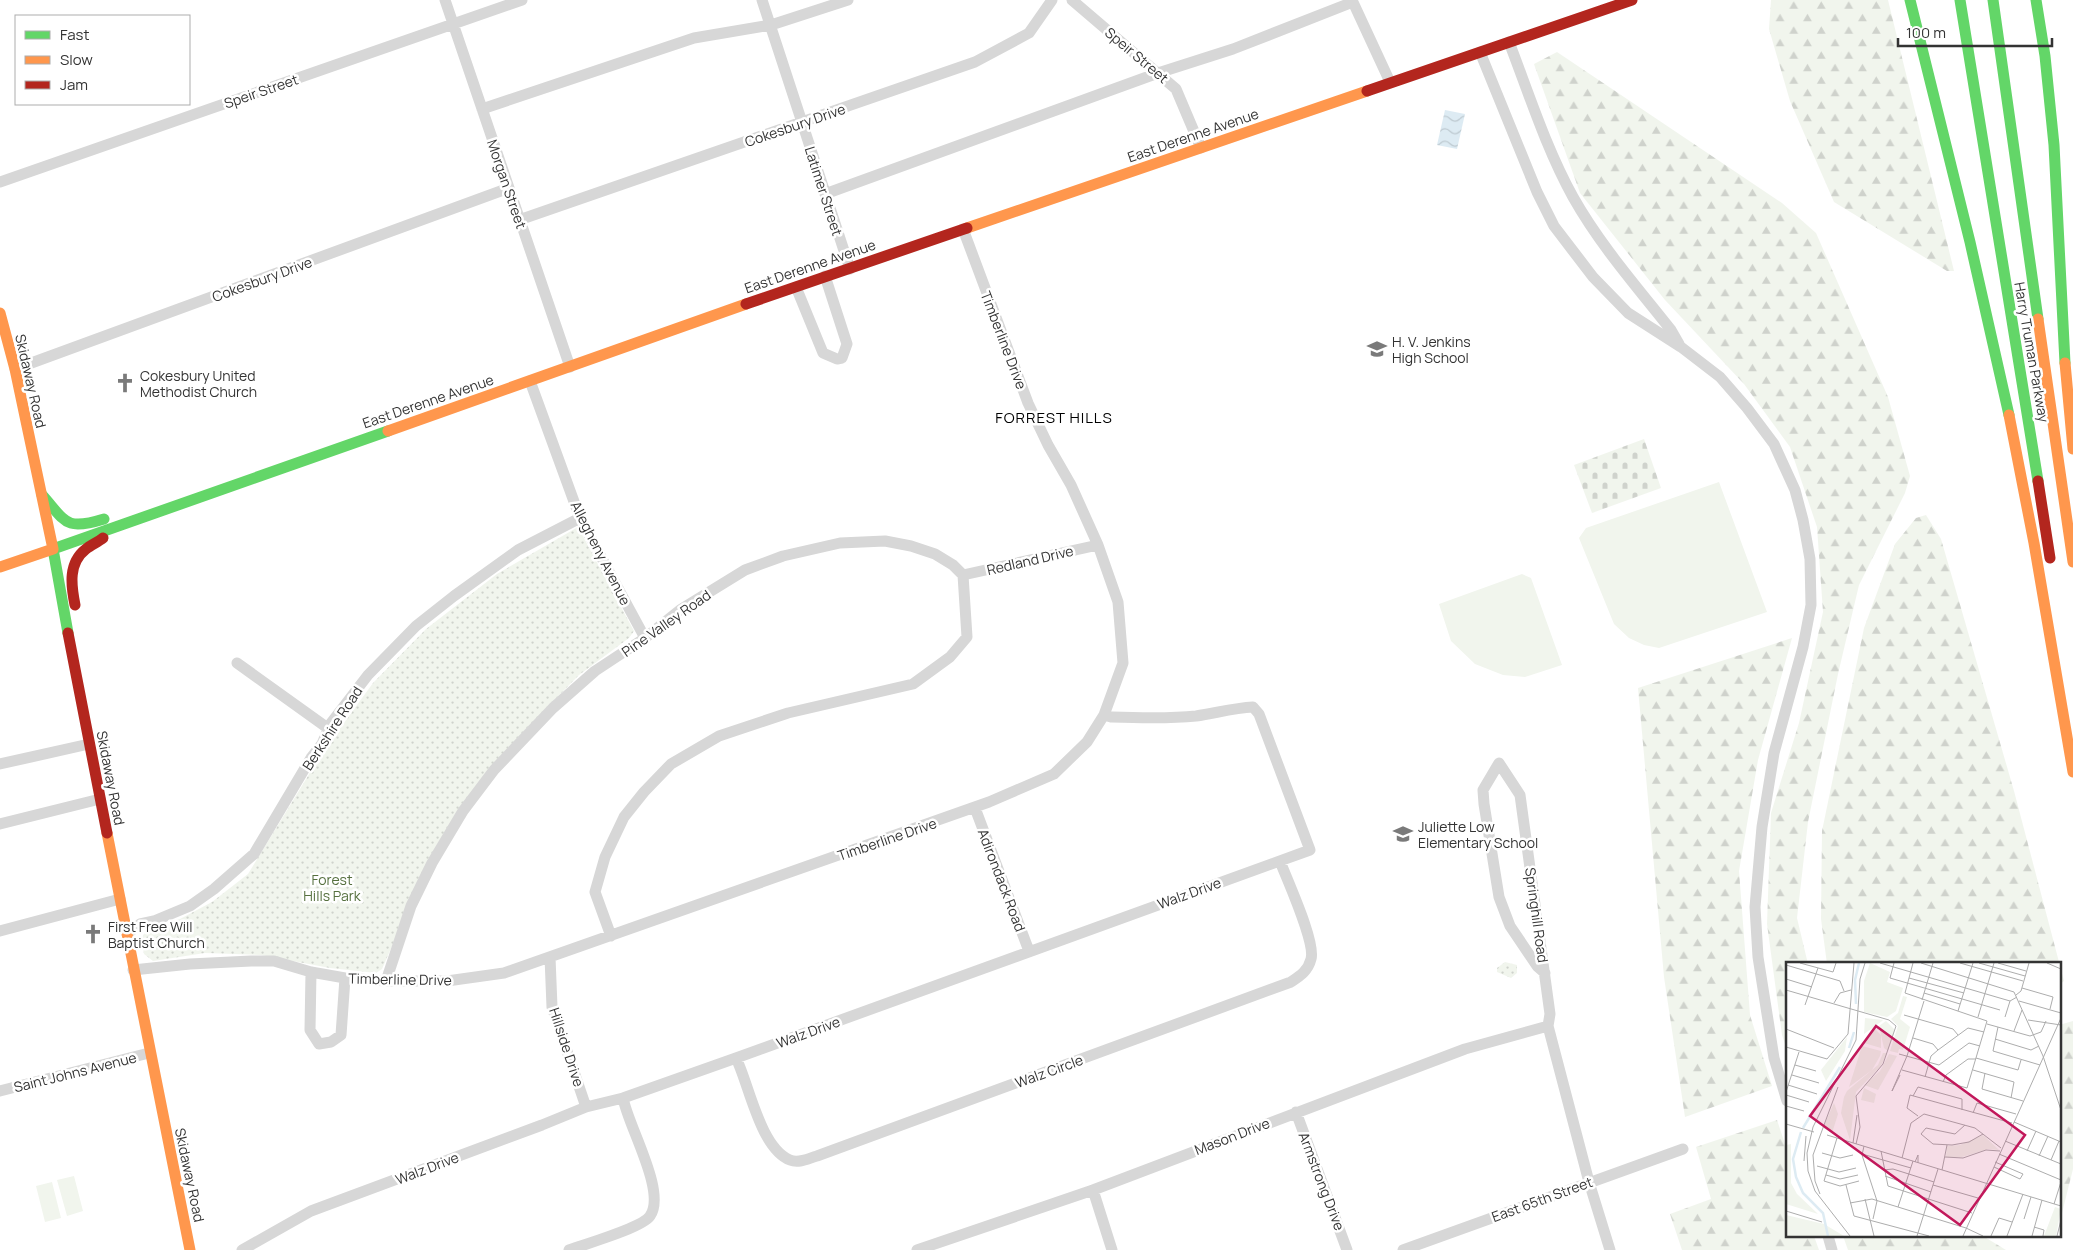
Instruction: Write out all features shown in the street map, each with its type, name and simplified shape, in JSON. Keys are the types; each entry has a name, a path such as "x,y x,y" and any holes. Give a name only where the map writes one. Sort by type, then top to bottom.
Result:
{"main road":[{"name":"East Derenne Avenue","path":"0,567 963,228 1632,0"},
{"path":"1910,0 2005,395 2034,542 2073,772"},
{"name":"Harry Truman Parkway","path":"1960,0 2051,567"},
{"name":"Harry Truman Parkway","path":"1992,0 2015,153 2045,380 2073,562"},
{"path":"2036,0 2045,56 2054,145 2065,358 2073,449"},
{"name":"Skidaway Road","path":"0,313 15,369 53,549 89,744 128,934 149,1053 190,1250"},
{"path":"42,495 64,522 72,525 88,524 120,514 135,520"},
{"path":"75,669 80,650 71,585 71,570 76,559 85,550 120,525"},
{"path":"2062,636 2073,710"}],"street":[{"name":"Morgan Street","path":"446,0 570,367"},
{"name":"Speir Street","path":"0,182 522,0"},
{"name":"Latimer Street","path":"762,0 850,268"},
{"path":"482,109 694,38 770,25 848,0"},
{"name":"Cokesbury Drive","path":"520,220 975,62 1030,33 1052,0"},
{"name":"Speir Street","path":"1072,0 1176,89 1201,148"},
{"path":"825,194 1158,73 1233,49 1352,1 1390,82"},
{"path":"1510,42 1548,147 1573,198 1600,239 1671,330 1681,347"},
{"path":"1480,52 1537,192 1554,226 1593,277 1628,313 1681,347 1720,377 1747,408 1774,444 1795,490 1810,558 1811,605 1802,647 1774,752 1762,827 1755,907 1758,957 1774,1058 1786,1098"},
{"name":"Cokesbury Drive","path":"15,369 509,188"},
{"name":"Timberline Drive","path":"133,970 190,964 274,961 311,972 345,978 386,981 447,981 504,974 975,808 1054,774 1087,742 1104,715 1123,663 1118,602 1098,545 1071,485 1048,445 1028,403 963,228"},
{"path":"796,287 823,353 837,359 842,358 847,344 825,276"},
{"name":"Allegheny Avenue","path":"530,381 580,518 645,638"},
{"name":"Berkshire Road","path":"128,934 140,924 154,921 190,906 214,889 254,854 332,723 368,675 416,626 518,550 580,518"},
{"name":"Pine Valley Road","path":"386,981 414,899 463,811 494,770 553,708 595,671 645,638 680,610 745,570 783,556 840,542 885,541 912,546 935,554 953,564 963,575"},
{"name":"Redland Drive","path":"963,575 1098,545"},
{"path":"611,936 596,892 605,856 624,817 664,771 671,764 719,736 788,713 913,684 950,657 967,637 963,575"},
{"path":"237,663 329,729"},
{"name":"Walz Drive","path":"242,1250 311,1211 586,1107 623,1098 736,1058 1310,850 1285,779 1259,714 1253,707 1160,718 1111,717 1104,715"},
{"path":"0,764 89,744"},
{"name":"Springhill Road","path":"1545,973 1537,966 1510,926 1499,897 1484,804 1484,790 1499,763 1520,795 1545,973 1550,1014 1548,1026 1588,1182 1610,1250"},
{"path":"0,824 100,799"},
{"name":"Adirondack Road","path":"975,808 1029,951"},
{"name":"Walz Circle","path":"736,1058 768,1140 777,1150 790,1160 802,1161 835,1149 1291,982 1305,973 1311,959 1311,943 1280,860"},
{"path":"0,931 120,899"},
{"name":"Hillside Drive","path":"550,958 552,1007 586,1107"},
{"path":"311,972 310,1030 319,1044 331,1042 341,1035 345,978"},
{"name":"Mason Drive","path":"917,1250 1093,1190 1465,1049 1548,1026"},
{"name":"Saint Johns Avenue","path":"0,1091 149,1053"},
{"path":"569,1250 628,1229 650,1216 656,1201 650,1175 623,1098"},
{"name":"Armstrong Drive","path":"1296,1112 1348,1250"},
{"name":"East 65th Street","path":"1402,1250 1683,1149"},
{"path":"1093,1190 1112,1250"}],"green space":[{"path":"1771,0 1888,0 1954,271 1947,271 1834,202 1790,101 1769,29"},
{"path":"1557,52 1782,203 1816,233 1888,397 1910,476 1905,493 1859,585 1838,674 1808,822 1797,918 1808,962 1786,962 1786,1047 1782,1035 1767,924 1771,813 1799,723 1823,612 1817,527 1790,447 1744,384 1665,300 1580,193 1534,64"},
{"path":"1644,439 1661,488 1592,513 1574,465"},
{"path":"1719,482 1767,612 1659,648 1644,645 1629,638 1614,624 1579,538 1586,528"},
{"path":"1926,515 1941,539 2014,791 2059,962 1827,962 1821,919 1822,831 1864,628 1895,544 1916,518"},
{"name":"Forest Hills Park","path":"578,527 634,631 629,638 579,675 524,731 419,885 382,969 376,973 330,968 261,955 205,953 153,961 144,954 143,935 150,928 180,919 212,902 248,874 322,753 373,683 426,629 497,574"},
{"path":"1522,574 1531,578 1562,665 1525,677 1503,675 1475,664 1451,641 1439,604"},
{"path":"1792,638 1758,760 1739,871 1750,1015 1772,1086 1685,1117 1664,977 1638,688"},
{"path":"1505,962 1517,965 1517,973 1511,978 1497,972 1497,968"},
{"path":"2060,966 2064,981 2060,984"},
{"path":"2073,1021 2073,1169 2060,1221 2060,1025"},
{"path":"1777,1120 1786,1147 1786,1238 1815,1238 1819,1250 1682,1250 1670,1214 1711,1199 1696,1147"},
{"path":"74,1176 83,1211 67,1216 57,1180"},
{"path":"52,1182 61,1218 45,1222 36,1186"},
{"path":"1844,1238 1986,1238 2006,1250 1848,1250"}],"water":[{"path":"1445,110 1465,114 1457,149 1437,145"}],"traffic: fast":[{"path":"1910,0 1970,242 2009,415"},
{"path":"1960,0 2038,481"},
{"path":"1993,0 2038,319"},
{"path":"2036,0 2045,56 2054,145 2065,363"},
{"path":"68,633 53,549 388,431"},
{"path":"42,495 67,522 81,524 104,519"}],"traffic: slow":[{"path":"967,228 1367,91"},
{"path":"388,431 746,304"},
{"path":"0,313 15,369 53,549 0,567"},
{"path":"2038,319 2073,562"},
{"path":"2065,363 2073,449"},
{"path":"2009,415 2034,543 2073,772"},
{"path":"107,833 190,1250"}],"traffic: jam":[{"path":"1367,91 1632,0"},
{"path":"746,304 967,228"},
{"path":"2038,481 2050,558"},
{"path":"75,605 72,575 76,561 86,549 103,538"},
{"path":"68,633 107,833"}],"place":[{"name":"H. V. Jenkins High School","path":"1377,349"},
{"name":"Cokesbury United Methodist Church","path":"125,383"},
{"name":"Juliette Low Elementary School","path":"1403,834"},
{"name":"First Free Will Baptist Church","path":"93,934"}],"district":[{"name":"FORREST HILLS","path":"1054,417"}]}
